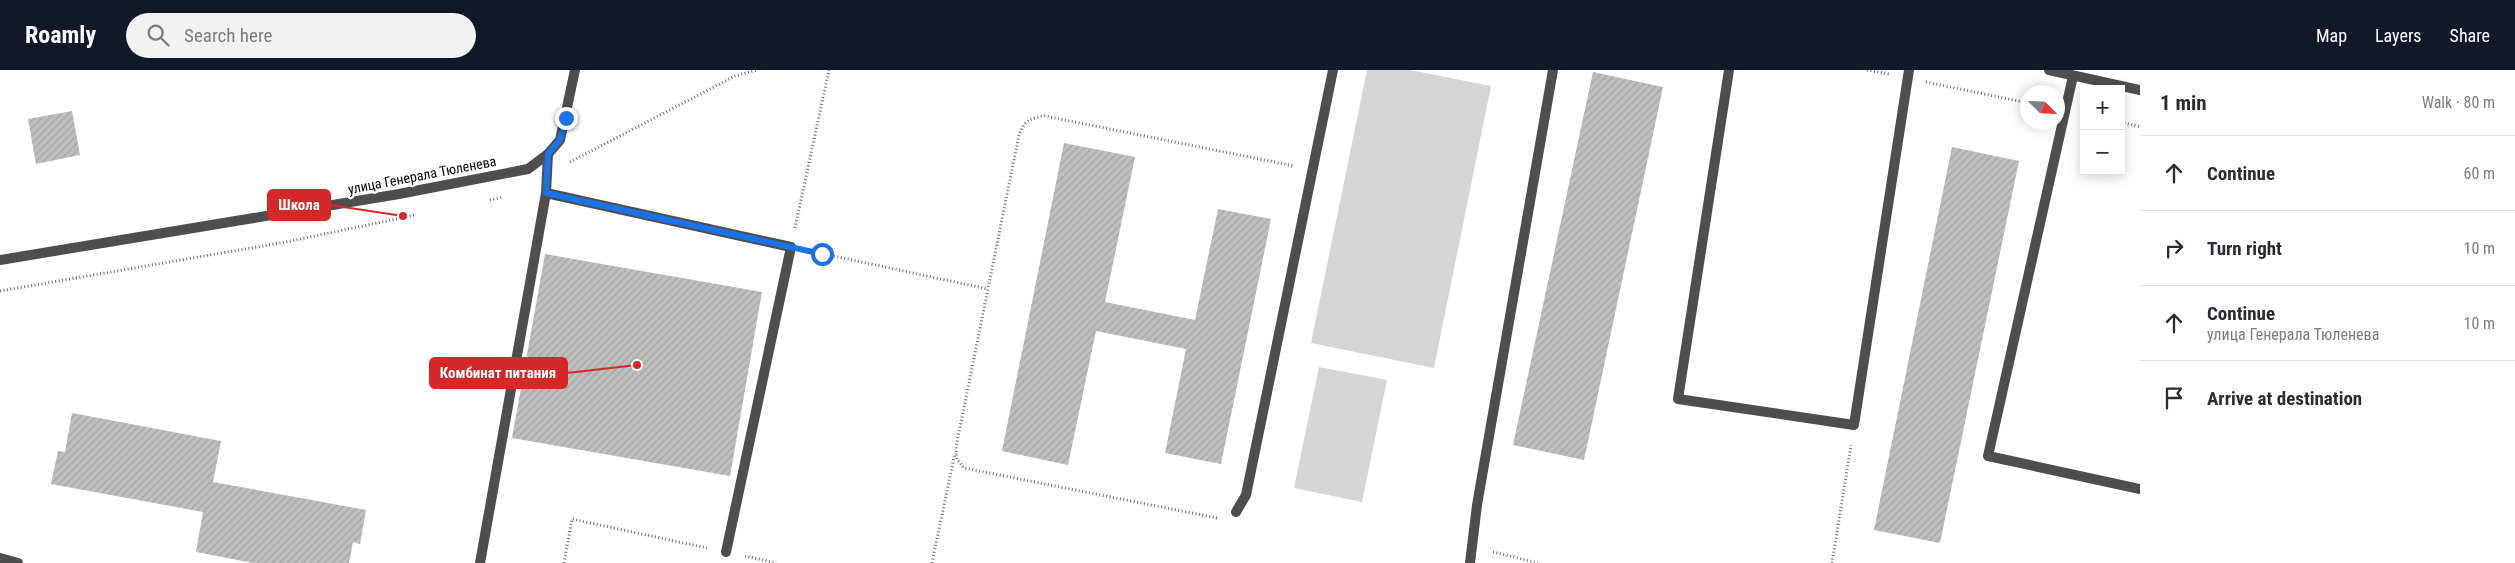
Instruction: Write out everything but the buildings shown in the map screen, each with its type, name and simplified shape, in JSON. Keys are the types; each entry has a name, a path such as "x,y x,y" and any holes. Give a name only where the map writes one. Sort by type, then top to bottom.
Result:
{"street":[{"name":"улица Генерала Тюленева","path":"0,260 399,194 528,169 548,154 560,140 575,70"},
{"path":"1236,512 1246,495 1333,70"},
{"path":"1470,563 1470,546 1552,70"},
{"path":"1729,70 1678,398 1854,425 1908,74"},
{"path":"2049,70 2140,90"},
{"path":"2073,76 1988,456 2140,488"},
{"path":"480,563 546,193 548,154"},
{"path":"546,193 791,247 726,552"},
{"path":"0,558 18,563"}],"path":[{"path":"829,70 791,247 988,290"},
{"path":"1867,70 1908,74 2020,101"},
{"path":"932,563 1019,135 1023,124 1032,118 1045,116 1312,170"},
{"path":"2125,123 2140,126"},
{"path":"1832,563 1854,425"},
{"path":"956,447 956,459 964,468 1221,519 1236,512"},
{"path":"564,563 572,519 776,563"},
{"path":"1470,546 1538,563"}],"shaded area":[{"path":"1367,70 1410,70 1491,86 1434,368 1311,343"},
{"path":"1319,367 1387,380 1362,502 1294,488"}],"place":[{"name":"Школа","path":"403,216"},
{"name":"Комбинат питания","path":"637,365"}],"route":[{"path":"566,118 560,140 548,154 546,193 822,254"}]}
